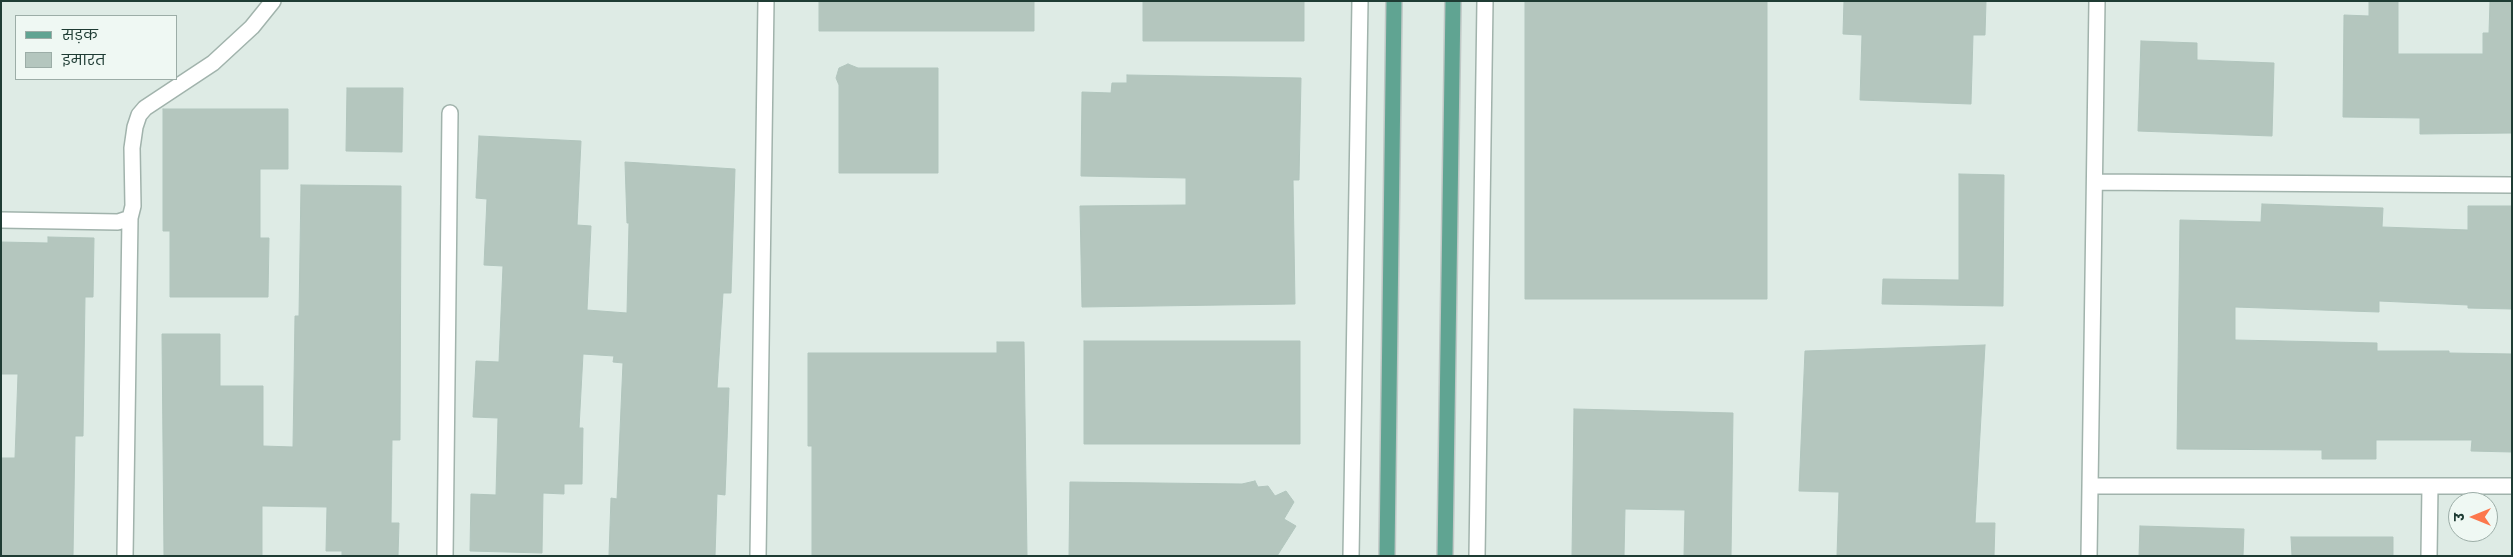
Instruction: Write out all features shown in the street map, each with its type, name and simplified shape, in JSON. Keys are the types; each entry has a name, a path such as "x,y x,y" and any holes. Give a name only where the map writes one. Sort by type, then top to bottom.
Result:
{"main road":[{"path":"1387,556 1394,1"},
{"path":"1445,556 1453,1"}],"street":[{"path":"125,556 130,218 133,206 132,148 135,127 139,115 145,108 213,63 252,27 273,1"},
{"path":"758,556 766,1"},
{"path":"1351,556 1360,1"},
{"path":"1477,556 1485,1"},
{"path":"2089,556 2097,1"},
{"path":"445,556 450,113"},
{"path":"2095,182 2512,185"},
{"path":"1,220 118,222 130,218"},
{"path":"2090,486 2512,486"},
{"path":"2429,556 2430,486"}],"building":[{"path":"819,1 1034,1 1034,31 819,31"},
{"path":"1143,1 1304,1 1304,41 1143,41"},
{"path":"1525,1 1767,1 1767,299 1525,299"},
{"path":"1844,1 1986,1 1985,35 1973,35 1971,104 1860,100 1862,35 1843,34"},
{"path":"2369,1 2398,1 2398,54 2483,54 2483,33 2489,33 2490,1 2512,1 2512,133 2420,134 2420,118 2343,117 2344,15 2369,16"},
{"path":"2141,41 2197,43 2197,60 2274,63 2272,136 2138,131"},
{"path":"848,64 858,68 938,68 938,173 839,173 839,85 836,78 839,68"},
{"path":"1127,75 1301,78 1299,180 1293,180 1295,304 1082,307 1080,206 1186,205 1186,178 1081,176 1082,92 1111,93 1112,83 1127,83"},
{"path":"347,88 403,88 402,152 346,151"},
{"path":"163,109 288,109 288,169 260,169 260,238 269,238 268,297 170,297 170,231 163,231"},
{"path":"479,136 581,141 577,225 591,226 587,310 627,313 629,223 627,223 625,162 735,169 731,293 723,293 717,388 729,388 725,495 717,494 715,556 609,555 611,498 617,499 623,363 613,362 614,356 583,354 579,428 583,428 582,484 564,484 564,494 543,493 542,553 470,551 471,494 496,495 498,418 473,417 476,361 499,362 503,266 484,265 487,199 476,198"},
{"path":"1959,174 2004,175 2003,306 1882,304 1883,279 1959,280"},
{"path":"301,185 401,186 400,440 392,440 391,523 399,523 398,556 342,556 342,551 326,551 327,507 262,506 262,556 164,556 162,334 220,334 220,386 263,386 263,446 293,447 295,316 299,316"},
{"path":"2262,204 2383,208 2382,227 2468,230 2468,206 2512,206 2512,309 2468,308 2468,305 2379,301 2379,312 2235,307 2235,340 2377,343 2377,351 2449,351 2449,353 2512,354 2512,452 2471,451 2472,440 2376,440 2376,459 2322,459 2322,450 2177,449 2180,220 2261,222"},
{"path":"48,237 94,238 93,297 85,297 83,436 75,436 73,556 1,556 1,458 15,458 18,374 1,374 1,242 48,243"},
{"path":"1084,341 1300,341 1300,444 1084,444"},
{"path":"997,342 1024,342 1027,556 812,556 812,446 808,446 808,353 997,353"},
{"path":"1985,345 1975,523 1995,523 1994,556 1837,556 1839,492 1799,491 1805,351"},
{"path":"1574,409 1733,413 1731,556 1684,556 1685,510 1625,509 1624,556 1572,556"},
{"path":"1255,481 1258,487 1268,486 1275,496 1286,491 1294,502 1284,519 1296,526 1277,556 1069,556 1070,482 1242,484"},
{"path":"2140,526 2244,529 2243,556 2139,556"},
{"path":"2291,537 2393,537 2393,556 2292,556"}]}
